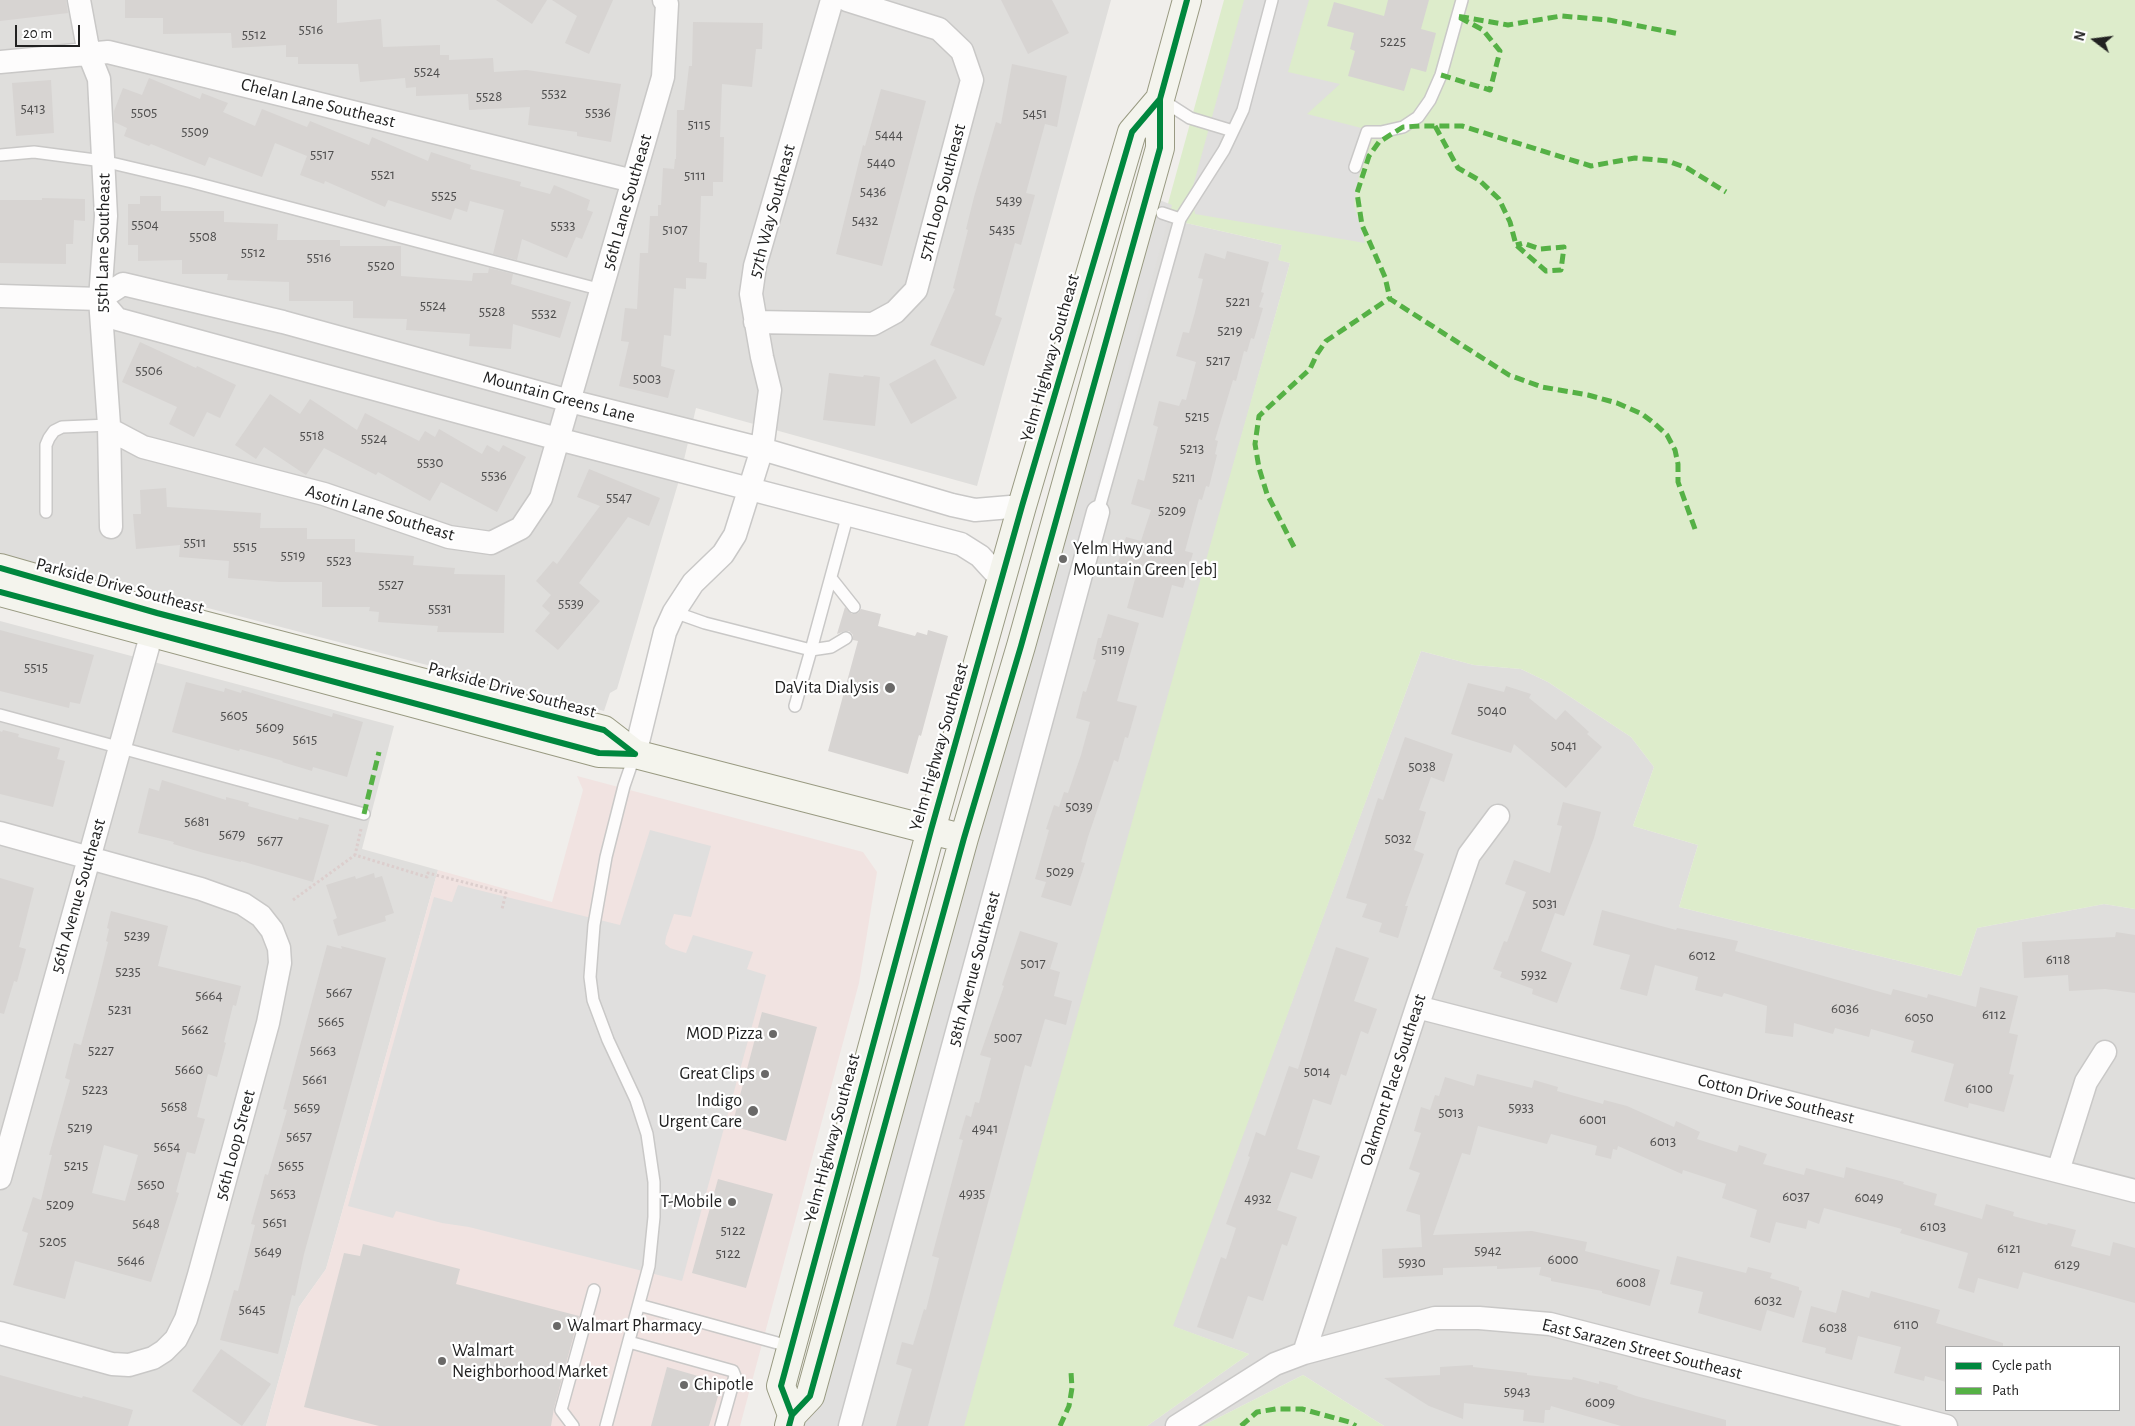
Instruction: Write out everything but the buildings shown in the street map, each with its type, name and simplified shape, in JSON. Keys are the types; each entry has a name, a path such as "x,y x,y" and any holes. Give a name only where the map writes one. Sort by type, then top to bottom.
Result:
{"main road":[{"name":"Yelm Highway Southeast","path":"791,1420 810,1396 964,838 1021,646 1160,148 1160,99 1187,0"},
{"name":"Yelm Highway Southeast","path":"791,1420 781,1386 931,830 1022,506 1132,132 1160,99"},
{"name":"Parkside Drive Southeast","path":"0,568 154,623 599,753 636,754 964,838"},
{"name":"Parkside Drive Southeast","path":"0,592 154,623"}],"street":[{"name":"55th Lane Southeast","path":"79,0 88,54 99,79 106,216 100,299 108,427 111,527"},
{"name":"56th Lane Southeast","path":"570,401 663,77 667,4 664,0"},
{"name":"57th Way Southeast","path":"636,754 665,632 674,612 693,583 723,554 735,535 762,449 770,390 755,322 751,294 755,266 832,0"},
{"name":"57th Loop Southeast","path":"755,322 873,324 895,312 916,290 972,80 962,51 939,29 847,0"},
{"name":"Chelan Lane Southeast","path":"0,62 108,52 633,181"},
{"name":"Mountain Greens Lane","path":"100,299 123,284 375,346 570,401 762,449 952,505 975,510 1022,506"},
{"path":"0,296 100,299 117,319 558,439 961,544 980,556 1002,580"},
{"name":"Asotin Lane Southeast","path":"108,427 143,447 324,494 449,537 491,543 521,528 541,498 570,401"},
{"name":"58th Avenue Southeast","path":"850,1426 1098,512"},
{"name":"56th Avenue Southeast","path":"0,1178 154,623"},
{"name":"Oakmont Place Southeast","path":"1304,1353 1469,855 1498,816"},
{"path":"0,833 89,858"},
{"name":"56th Loop Street","path":"0,1333 112,1364 129,1365 153,1358 164,1351 176,1339 186,1319 268,1023 280,963 276,938 267,922 254,911 229,898 202,889 89,858"},
{"name":"Cotton Drive Southeast","path":"1417,1008 2135,1192"},
{"path":"2058,1171 2086,1082 2105,1052"},
{"name":"East Sarazen Street Southeast","path":"1177,1426 1275,1364 1304,1353 1391,1328 1435,1318 1479,1318 1550,1324 1946,1426"}],"lane":[{"path":"1098,512 1180,219 1224,150 1243,110 1272,0"},
{"path":"1355,167 1366,132 1381,132 1403,127 1418,117 1430,100 1441,75 1462,0"},
{"path":"1160,99 1190,118 1233,131"},
{"path":"0,155 34,152 103,161 192,182 602,290"},
{"path":"1162,213 1180,219"},
{"path":"46,512 46,445 54,431 62,427 108,427"},
{"path":"795,706 848,514"},
{"path":"831,578 854,607"},
{"path":"674,612 705,623 811,650 831,647 846,638"},
{"path":"0,715 364,814"},
{"path":"606,1426 649,1266 654,1217 654,1182 647,1134 636,1100 608,1040 593,1000 590,977 594,925 606,857 624,786 636,754"},
{"path":"573,1426 561,1410 594,1290"},
{"path":"639,1305 792,1348"},
{"path":"629,1342 733,1371 735,1376 721,1426"}],"path":[{"path":"293,900 355,855 364,814"},
{"path":"355,855 427,877 428,873 506,893 502,909"}],"shaded area":[{"path":"0,0 1111,0 977,486 696,408 680,477 617,689 610,693 604,711 0,554"},
{"path":"1244,0 1309,0 1288,72 1340,84 1307,114 1373,131 1361,165 1354,204 1365,243 1195,214 1192,190"},
{"path":"1147,195 1172,205 844,1426 800,1426"},
{"path":"1164,218 1282,245 1279,260 1290,263 965,1426 829,1426"},
{"path":"0,621 394,726 362,849 438,870 326,1269 299,1307 266,1426 0,1426"},
{"path":"1421,651 1474,665 1521,669 1548,682 1631,737 1654,767 1633,826 1698,845 1679,907 1961,976 1977,928 2104,904 2135,909 2135,1426 1384,1426 1303,1375 1202,1426 1147,1426 1249,1354 1172,1326"},
{"path":"577,776 863,852 877,872 859,983 740,1426 266,1426 299,1307 326,1269 438,870 552,902 583,790"},
{"path":"650,830 711,846 691,917 674,914 665,944 670,948 686,953 693,935 753,952 747,969 766,975 682,1281 469,1227 442,1223 396,1211 393,1218 348,1206 434,897 452,902 458,885 620,925"}],"green space":[{"path":"1224,0 2135,0 2135,909 2104,904 1977,928 1961,976 1679,907 1698,845 1633,826 1654,767 1631,737 1548,682 1521,669 1474,665 1421,651 1173,1326 1249,1354 1147,1426 964,1426 1046,1126 1290,263 1278,260 1282,245 1164,218"},
{"path":"1303,1375 1384,1426 1202,1426"}],"marked path":[{"path":"1441,75 1490,90 1500,51 1483,30 1457,16 1508,25 1561,16 1609,20 1680,34"},
{"path":"1695,529 1678,482 1678,464 1675,450 1667,435 1654,423 1642,414 1617,403 1588,395 1542,387 1509,375 1390,299 1385,277 1362,225 1357,193 1369,156 1379,142 1403,127 1420,126 1462,126 1591,166 1635,158 1668,161 1687,168 1726,192"},
{"path":"1435,126 1458,168 1479,180 1499,199 1510,222 1516,245 1546,271 1561,270 1564,247 1540,249 1523,243 1516,245"},
{"path":"1294,547 1267,494 1259,468 1255,444 1259,416 1310,369 1326,341 1390,298"},
{"path":"364,814 379,752"},
{"path":"1060,1426 1069,1406 1072,1388 1071,1372"},
{"path":"1241,1426 1257,1412 1276,1409 1302,1409 1349,1422 1356,1426"}],"cycle path":[{"path":"789,1426 792,1415 810,1396 964,838 1021,646 1160,148 1160,99 1187,0"},
{"path":"792,1415 781,1386 931,830 1022,506 1132,132 1160,99"},
{"path":"0,568 157,613 604,730 635,754"},
{"path":"0,592 599,753 635,754"}],"place":[{"name":"Yelm Hwy and Mountain Green [eb]","path":"1063,559"},
{"name":"DaVita Dialysis","path":"890,688"},
{"name":"MOD Pizza","path":"773,1034"},
{"name":"Great Clips","path":"765,1074"},
{"name":"Indigo Urgent Care","path":"753,1111"},
{"name":"T-Mobile","path":"732,1202"},
{"name":"Walmart Pharmacy","path":"557,1326"},
{"name":"Walmart Neighborhood Market","path":"442,1361"},
{"name":"Chipotle","path":"684,1385"}]}
